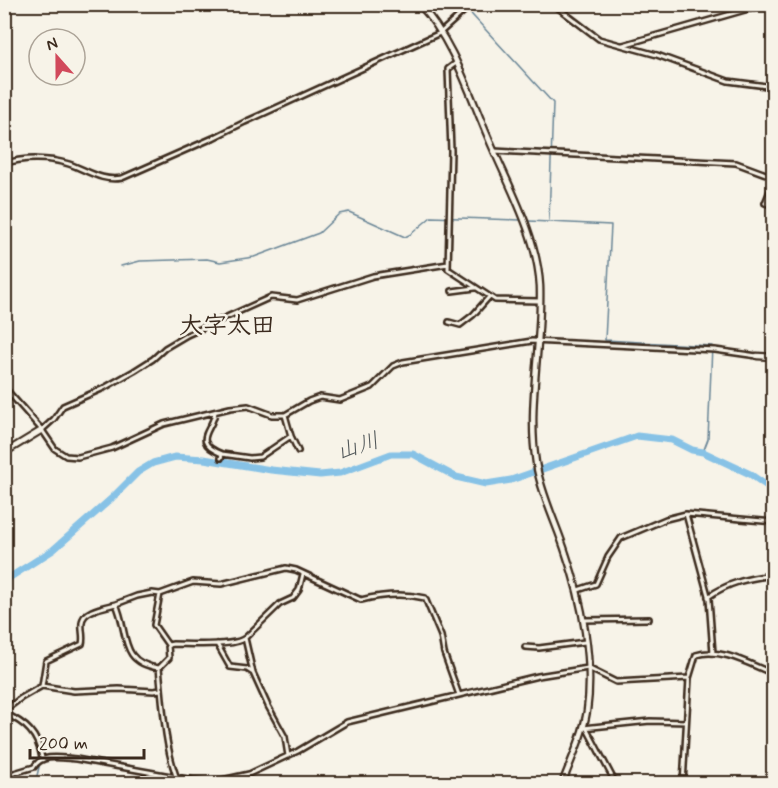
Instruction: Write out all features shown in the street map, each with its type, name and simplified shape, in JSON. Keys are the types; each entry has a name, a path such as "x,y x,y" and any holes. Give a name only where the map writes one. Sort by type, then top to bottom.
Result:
{"street":[{"path":"419,4 440,33 456,63 529,232 538,266 540,301 534,426 536,463 577,591 588,668 585,729 562,783"},
{"path":"4,164 23,159 54,161 68,163 111,180 122,178 440,33 472,4"},
{"path":"553,4 599,39 657,55 718,78 774,87"},
{"path":"623,45 766,4"},
{"path":"456,63 448,69 451,151 448,269 495,300 540,301"},
{"path":"494,151 736,164 774,179 765,203 774,206"},
{"path":"4,453 42,430 63,406 104,388 187,336 271,297 297,300 373,276 448,264"},
{"path":"452,291 475,288"},
{"path":"449,322 460,326 489,297"},
{"path":"4,387 42,430 55,449 66,456 78,457 112,448 164,424 230,408 248,406 272,415 285,415 320,397 340,400 372,387 393,366 403,362 538,340 725,350 774,357"},
{"path":"215,412 214,419 206,430 205,439 208,447 221,456 260,457 291,436"},
{"path":"285,415 298,451"},
{"path":"577,591 596,584 608,557 621,538 666,519 686,514 774,522"},
{"path":"686,514 708,597 713,654"},
{"path":"42,686 46,662 82,644 84,636 81,622 84,616 137,596 160,594 193,582 221,584 281,568 290,568 361,600 371,596 385,595 425,598 440,634 444,653 459,695"},
{"path":"168,645 239,643 280,604 293,598 299,590 303,574"},
{"path":"708,597 723,587 746,578 774,575"},
{"path":"160,594 154,625 168,645 169,658 159,668 160,690 172,765 176,776"},
{"path":"116,604 129,652 146,667 159,668"},
{"path":"582,620 649,619"},
{"path":"245,638 253,673 285,737 288,756"},
{"path":"525,647 539,648 585,642"},
{"path":"216,643 230,668 247,669 253,673"},
{"path":"683,783 689,678 696,655 713,654 736,658 774,674"},
{"path":"4,776 34,767 42,758 76,759 213,782 249,774 288,756 347,722 538,676 588,668 616,682 689,678"},
{"path":"42,758 40,745 32,730 22,721 4,712 21,698 42,686 74,691 160,690"},
{"path":"585,729 650,721 686,723"},
{"path":"585,729 616,783"}],"waterway":[{"path":"462,4 553,103 549,220"},
{"path":"121,266 140,261 207,259 220,262 254,257 319,233 339,214 349,212 405,237 431,217 520,220"},
{"path":"529,221 611,225 605,340 712,346 708,439 703,452"},
{"name":"山川","path":"4,581 53,550 138,472 153,463 175,457 320,475 340,473 391,454 413,454 456,477 486,484 511,480 637,436 672,440 692,450 703,452 750,474 774,491"},
{"path":"4,716 25,727"},
{"path":"35,784 40,763"}],"district":[{"name":"大字太田","path":"227,326"}]}
